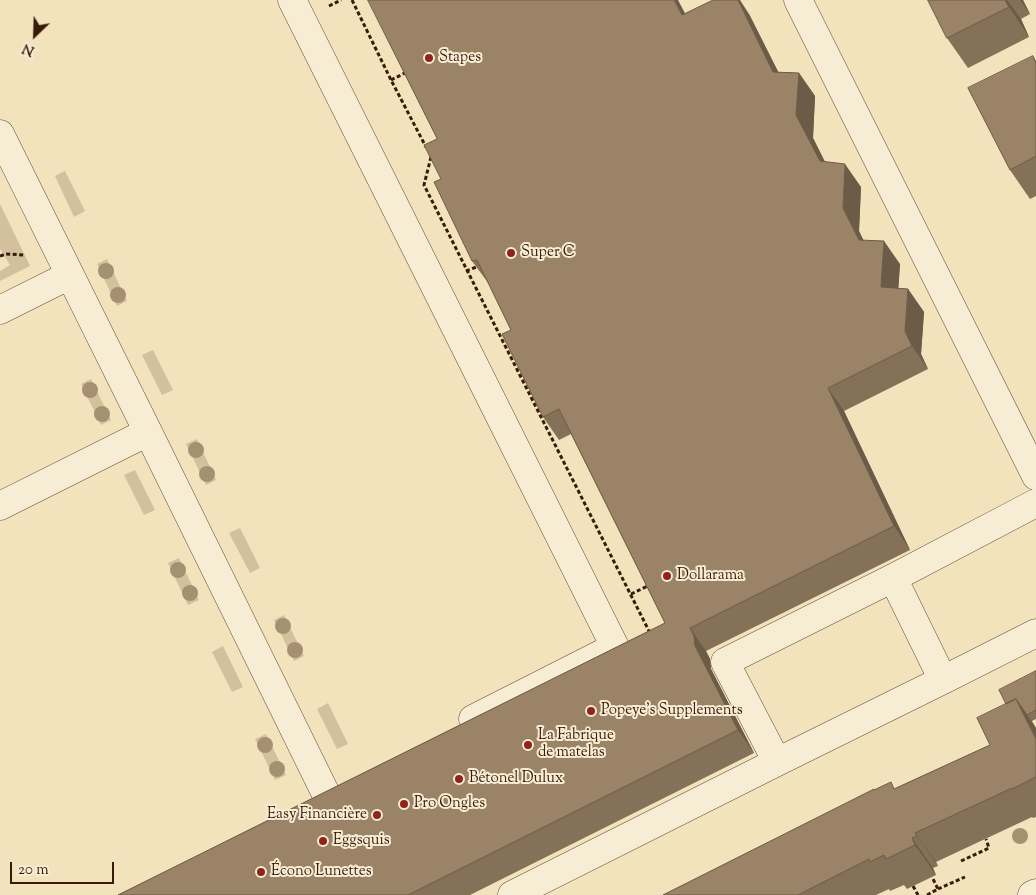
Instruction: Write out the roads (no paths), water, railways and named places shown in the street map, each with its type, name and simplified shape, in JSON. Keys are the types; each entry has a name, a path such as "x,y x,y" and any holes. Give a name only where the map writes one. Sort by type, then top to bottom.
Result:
{"street":[{"path":"292,0 615,647 452,730"},
{"path":"798,0 1036,476"},
{"path":"0,134 326,794"},
{"path":"0,310 70,275"},
{"path":"0,506 148,432"},
{"path":"777,762 725,662 893,578 1036,503"},
{"path":"893,578 943,680"},
{"path":"512,895 1036,633"},
{"path":"1032,895 1036,893"}],"place":[{"name":"Stapes","path":"429,58"},
{"name":"Super C","path":"511,253"},
{"name":"Dollarama","path":"667,576"},
{"name":"Popeye's Supplements","path":"591,711"},
{"name":"La Fabrique de matelas","path":"528,745"},
{"name":"Bétonel Dulux","path":"459,779"},
{"name":"Pro Ongles","path":"404,804"},
{"name":"Easy Financière","path":"377,815"},
{"name":"Eggsquis","path":"323,841"},
{"name":"Écono Lunettes","path":"261,872"}]}
